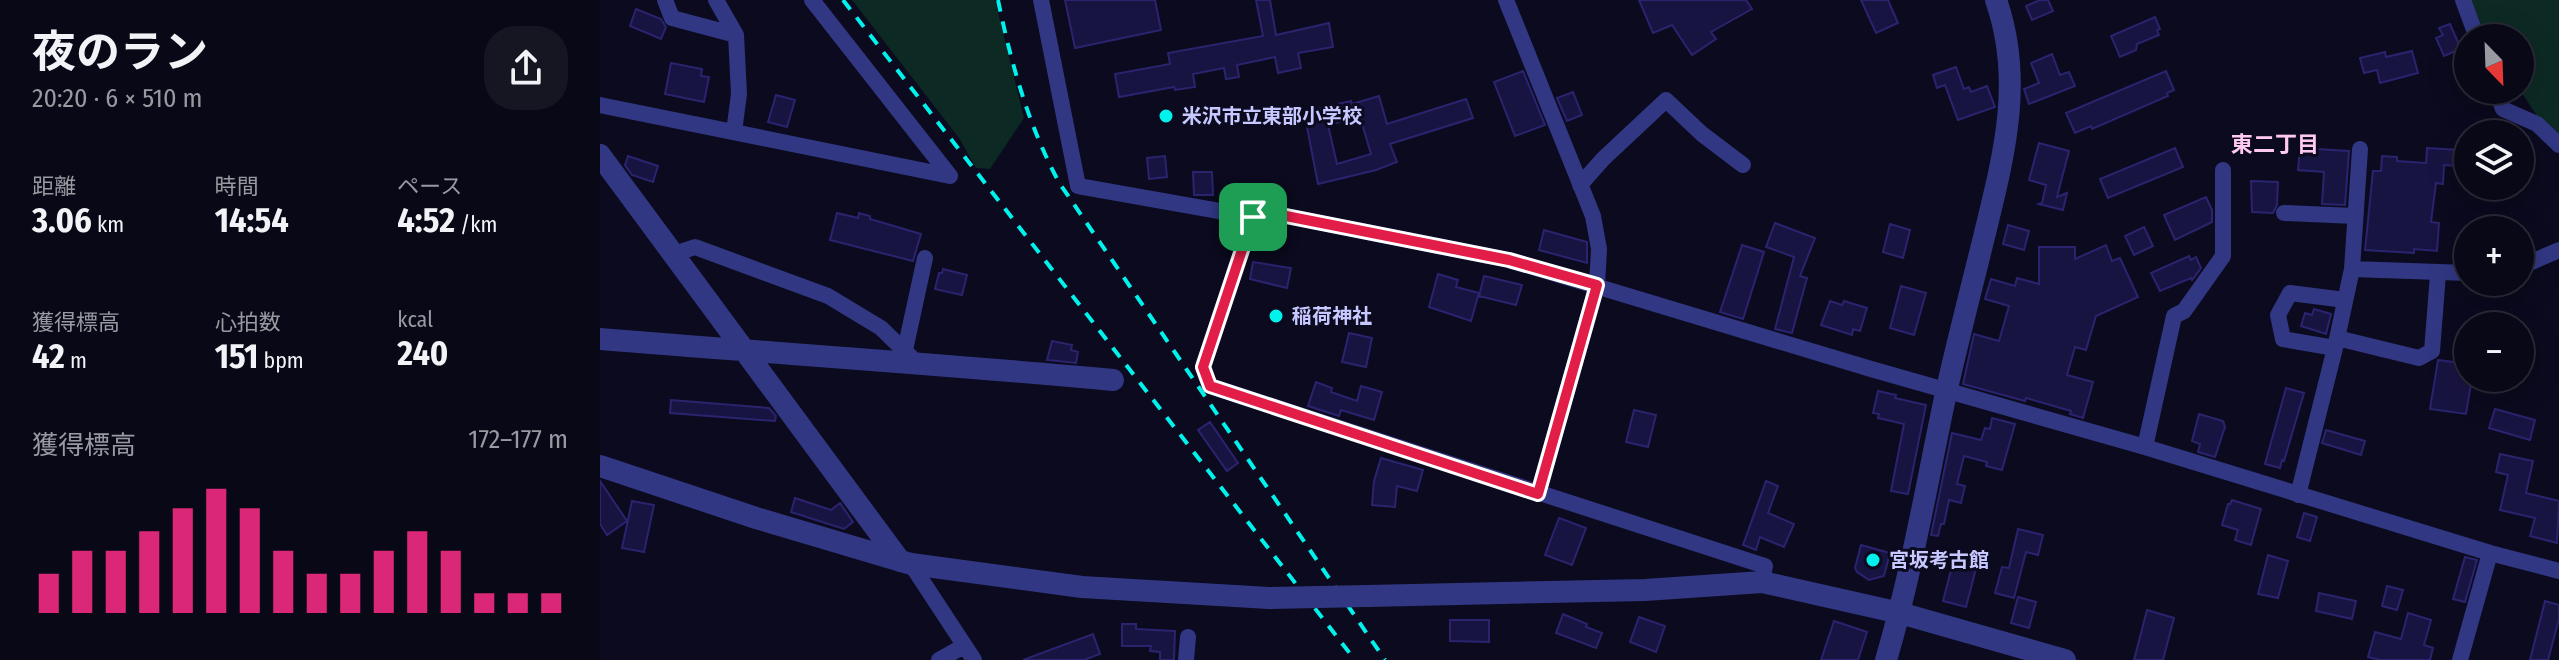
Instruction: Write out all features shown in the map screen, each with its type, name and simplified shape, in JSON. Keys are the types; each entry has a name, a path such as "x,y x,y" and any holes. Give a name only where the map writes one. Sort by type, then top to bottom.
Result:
{"street":[{"path":"665,0 672,18 736,35"},
{"path":"716,0 736,35 739,94 734,132"},
{"path":"600,105 950,176 812,0"},
{"path":"1041,0 1078,186 1253,217 1281,215 1509,260 2559,571"},
{"path":"1506,0 1593,216 1599,249 1597,285 1538,494"},
{"path":"1886,660 1900,613 1947,390 2006,146 2009,67 1996,0"},
{"path":"2463,0 2472,24"},
{"path":"1580,185 1666,100 1702,134 1743,165"},
{"path":"2501,104 2503,109 2537,124 2559,145"},
{"path":"2298,495 2352,269 2360,149"},
{"path":"600,155 906,562 969,653 939,660"},
{"path":"2145,447 2174,316 2184,311 2223,256 2223,170"},
{"path":"2284,213 2355,216"},
{"path":"1253,217 1203,367 1210,386 1765,566 1762,582"},
{"path":"674,254 695,247 828,296 881,328 911,356"},
{"path":"2534,261 2559,250"},
{"path":"911,356 925,258"},
{"path":"2352,269 2454,273"},
{"path":"2345,300 2290,293 2278,315 2283,339 2336,343 2419,358 2432,351 2438,274"},
{"path":"600,339 747,351 911,356 1113,380"},
{"path":"600,466 756,518 906,562 1082,587 1269,598 1645,590 1762,582 1900,613 2065,660"},
{"path":"2460,660 2490,553"},
{"path":"1186,660 1188,637"}],"green space":[{"path":"852,0 995,0 1024,118 990,169 976,168 959,138"},
{"path":"2467,0 2559,0 2559,140 2543,125 2529,104 2534,104 2534,24 2478,24"}],"building":[{"path":"1065,0 1155,0 1161,30 1075,48"},
{"path":"1256,0 1270,0 1276,35 1329,23 1333,47 1298,53 1301,68 1278,73 1275,57 1237,65 1239,77 1226,79 1224,68 1193,74 1195,87 1175,90 1174,87 1119,97 1115,74 1170,64 1168,53 1263,36"},
{"path":"1639,0 1746,0 1752,9 1711,32 1716,39 1692,55 1672,25 1653,33"},
{"path":"1861,0 1888,0 1898,23 1876,33"},
{"path":"2048,0 2053,11 2032,20 2026,6"},
{"path":"636,9 661,19 666,27 661,39 630,26"},
{"path":"2155,17 2159,35 2137,44 2136,50 2120,57 2111,36"},
{"path":"2450,24 2454,33 2454,52 2444,56 2436,38 2443,35 2439,28"},
{"path":"2412,51 2418,73 2380,83 2377,70 2364,73 2360,58 2385,52 2386,57"},
{"path":"2052,54 2060,75 2069,72 2075,86 2029,104 2024,89 2039,83 2031,63"},
{"path":"671,63 702,69 701,76 709,77 704,102 665,94"},
{"path":"1956,67 1964,89 1969,87 1971,92 1987,86 1995,107 1958,120 1945,85 1937,88 1933,75"},
{"path":"1523,71 1545,125 1515,136 1494,82"},
{"path":"2166,71 2174,90 2167,93 2168,96 2092,129 2091,126 2075,133 2066,113"},
{"path":"1573,92 1582,115 1567,121 1557,98"},
{"path":"776,95 795,100 787,127 768,122"},
{"path":"1379,96 1387,124 1466,99 1473,118 1390,144 1397,162 1318,184 1304,112 1351,101 1352,104","holes":["1360,117 1371,154 1337,164 1328,125"]},
{"path":"2039,143 2069,151 2057,197 2067,193 2063,210 2039,204 2042,203 2046,185 2029,180"},
{"path":"2175,148 2183,167 2108,198 2100,179"},
{"path":"2300,148 2349,151 2345,205 2322,204 2324,172 2298,170"},
{"path":"2427,148 2454,150 2454,166 2444,165 2443,184 2436,183 2431,222 2439,223 2437,251 2365,250 2373,171 2381,171 2382,156 2397,157 2397,161 2426,163"},
{"path":"628,156 658,166 653,182 632,175 625,165"},
{"path":"1165,156 1167,177 1149,179 1147,158"},
{"path":"1193,172 1212,172 1213,195 1194,195"},
{"path":"2251,181 2278,182 2277,205 2273,213 2252,212"},
{"path":"2206,197 2212,210 2212,222 2175,240 2164,215"},
{"path":"837,213 858,218 859,213 921,234 913,261 830,240"},
{"path":"1775,223 1815,238 1800,276 1807,278 1792,333 1775,329 1794,257 1766,247"},
{"path":"1890,224 1910,230 1903,258 1883,252"},
{"path":"2008,225 2029,231 2024,250 2003,244"},
{"path":"2144,227 2153,246 2134,255 2125,236"},
{"path":"1544,230 1587,242 1587,263 1539,250"},
{"path":"1742,245 1764,252 1743,319 1720,312"},
{"path":"2106,245 2112,261 2120,258 2138,297 2096,316 2086,350 2075,347 2067,375 2093,382 2083,418 2070,414 2071,411 2026,398 2025,401 1963,384 1974,334 1999,341 2009,306 1985,299 1991,279 2015,286 2017,278 2039,284 2039,247 2075,247 2075,259"},
{"path":"2189,256 2191,260 2196,257 2201,268 2192,280 2160,291 2151,273"},
{"path":"1253,262 1291,268 1287,288 1250,279"},
{"path":"943,269 967,275 962,295 935,289"},
{"path":"1438,274 1458,280 1456,287 1479,293 1471,321 1429,307"},
{"path":"1484,276 1522,285 1516,305 1479,296"},
{"path":"1901,286 1926,293 1914,335 1890,328"},
{"path":"1830,301 1842,305 1844,301 1867,308 1860,331 1853,329 1852,335 1821,325"},
{"path":"2314,309 2331,314 2326,334 2301,326 2305,313 2312,315"},
{"path":"1349,333 1372,338 1366,367 1342,362"},
{"path":"1052,341 1072,345 1071,350 1078,352 1076,363 1047,360"},
{"path":"2438,360 2454,362 2454,392 2470,392 2466,414 2430,409"},
{"path":"1316,382 1332,388 1331,392 1357,401 1361,386 1382,392 1374,420 1341,410 1339,416 1308,406"},
{"path":"2286,388 2304,393 2280,468 2265,464"},
{"path":"1878,391 1926,405 1908,494 1891,491 1904,424 1878,418 1879,414 1873,413"},
{"path":"671,400 769,408 776,416 775,421 670,413"},
{"path":"2495,409 2535,420 2530,440 2489,428"},
{"path":"1634,410 1656,415 1648,447 1626,442"},
{"path":"2199,414 2223,421 2225,427 2215,457 2198,452 2200,444 2192,441"},
{"path":"1992,418 2015,424 2002,470 1964,456 1957,484 1965,486 1961,503 1949,500 1938,536 1931,535 1952,433 1981,440 1985,428 1990,429"},
{"path":"1210,422 1238,463 1227,471 1198,430"},
{"path":"2326,430 2365,441 2361,455 2322,443"},
{"path":"2500,454 2533,461 2526,493 2559,501 2557,543 2530,536 2535,518 2500,510 2508,475 2496,472"},
{"path":"1381,458 1423,470 1417,491 1397,486 1395,507 1372,505 1374,481"},
{"path":"600,481 627,521 607,535 600,524"},
{"path":"1766,481 1778,486 1768,513 1794,524 1784,547 1760,537 1756,550 1743,545"},
{"path":"795,498 831,510 840,503 853,522 844,529 791,512"},
{"path":"2232,500 2261,509 2251,545 2235,540 2238,530 2222,525"},
{"path":"632,501 654,505 644,552 622,548"},
{"path":"2304,513 2317,517 2310,541 2297,537"},
{"path":"1559,518 1586,528 1572,565 1545,555"},
{"path":"2018,529 2043,535 2038,555 2026,552 2014,598 1995,593 2002,567 2009,568"},
{"name":"宮坂考古館","path":"1861,545 1890,553 1884,576 1869,580 1857,572 1855,568"},
{"path":"1955,555 1978,561 1966,607 1943,601"},
{"path":"2268,555 2288,561 2278,598 2258,594"},
{"path":"2465,557 2477,560 2465,602 2453,599"},
{"path":"2387,586 2403,590 2397,610 2382,606"},
{"path":"2319,593 2356,601 2352,619 2316,611"},
{"path":"2018,597 2036,602 2029,628 2011,623"},
{"path":"2545,601 2559,605 2559,619 2548,660 2530,660"},
{"path":"2147,610 2174,618 2163,660 2134,660"},
{"path":"2408,613 2431,620 2424,645 2433,648 2430,660 2380,660 2368,657 2375,632 2401,639"},
{"path":"1563,614 1602,633 1596,648 1556,633"},
{"path":"1639,617 1665,626 1656,652 1630,642"},
{"path":"1450,620 1489,620 1489,642 1450,641"},
{"path":"1834,621 1867,632 1858,660 1821,660"},
{"path":"1122,624 1136,624 1136,629 1175,631 1174,660 1160,660 1160,652 1150,651 1151,646 1122,646"},
{"path":"1093,634 1100,654 1084,660 1023,660"}],"railway":[{"path":"843,0 1355,660"},
{"path":"998,0 1022,95 1060,184 1385,660"}],"place":[{"name":"米沢市立東部小学校","path":"1166,116"},
{"name":"稲荷神社","path":"1276,316"},
{"name":"宮坂考古館","path":"1873,560"}],"district":[{"name":"東二丁目","path":"2275,144"}],"route":[{"path":"1281,215 1435,244 1509,260 1597,285 1538,494 1210,386 1203,367 1253,217 1281,215"}]}
